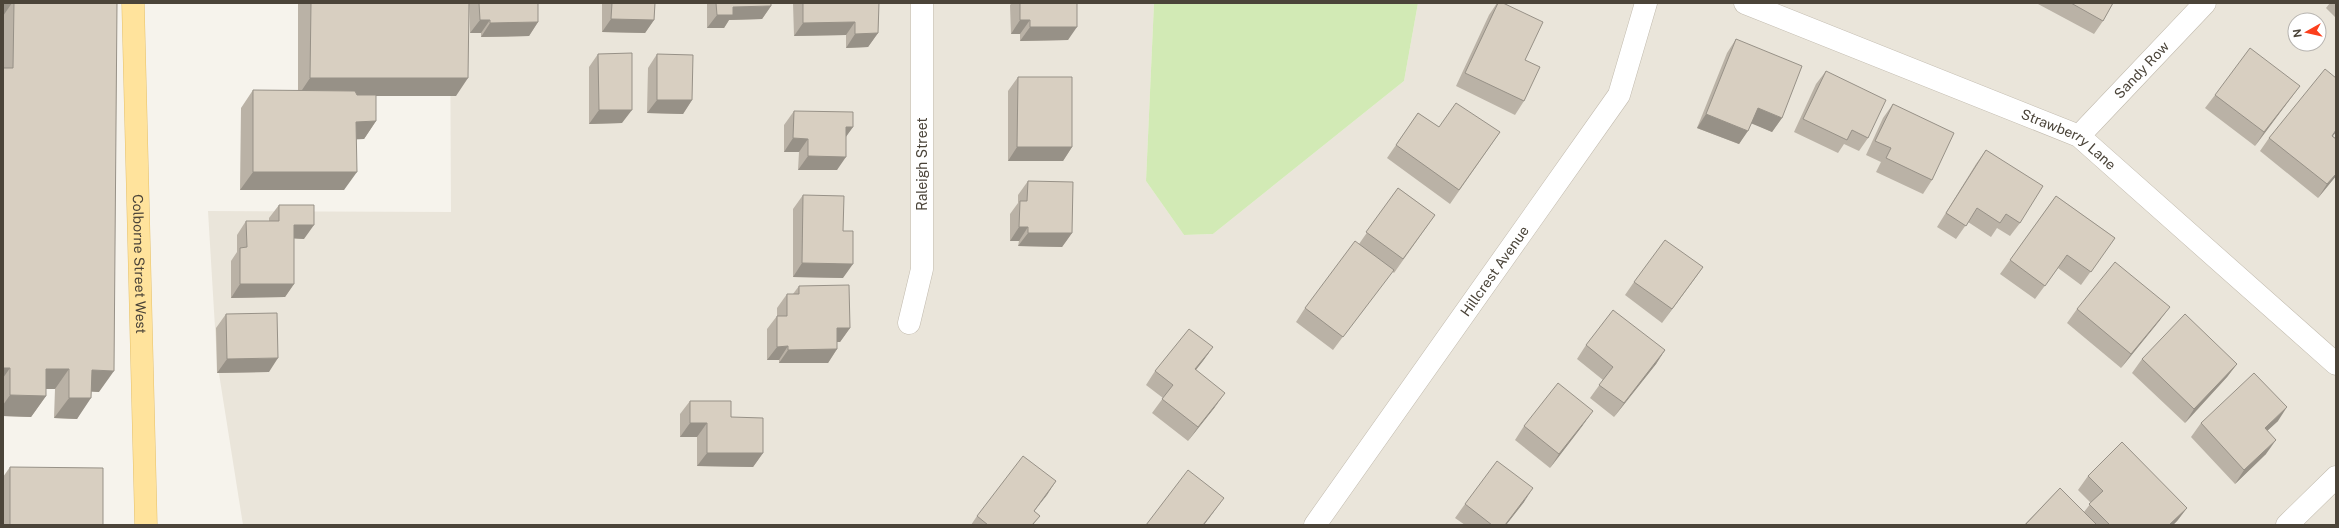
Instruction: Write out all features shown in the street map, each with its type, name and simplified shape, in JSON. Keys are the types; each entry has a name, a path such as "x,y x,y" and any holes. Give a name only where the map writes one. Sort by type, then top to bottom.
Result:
{"main road":[{"name":"Colborne Street West","path":"133,3 146,525"}],"street":[{"name":"Raleigh Street","path":"910,323 922,269 922,3"},
{"name":"Hillcrest Avenue","path":"1315,525 1619,95 1646,3"},
{"name":"Strawberry Lane","path":"1745,3 2079,136 2336,364"},
{"name":"Sandy Row","path":"2079,136 2205,3"},
{"path":"2288,525 2336,478"}],"shaded area":[{"path":"450,3 1154,3 1146,181 1184,235 1213,234 1404,81 1418,3 2336,3 2336,525 243,525 217,361 208,211 451,212"}],"green space":[{"path":"1154,3 1418,3 1404,81 1213,234 1184,235 1146,181"}],"building":[{"path":"14,3 117,3 114,371 92,370 91,398 69,398 69,369 46,369 46,396 10,395 10,368 3,368 3,68 13,68"},
{"path":"311,3 469,3 468,78 310,78"},
{"path":"479,3 538,3 538,22 490,23 490,20 480,20"},
{"path":"612,3 655,3 654,20 611,19"},
{"path":"716,3 771,3 771,6 733,7 733,15 717,15"},
{"path":"803,3 879,3 878,33 855,34 855,22 803,23"},
{"path":"1020,3 1077,3 1077,27 1030,27 1030,20 1020,20"},
{"path":"1498,3 1503,3 1543,22 1525,60 1540,67 1524,101 1465,73"},
{"path":"2071,3 2113,3 2103,21"},
{"path":"1736,39 1802,66 1782,118 1758,108 1748,131 1706,114"},
{"path":"2250,48 2300,86 2264,132 2215,95"},
{"path":"632,53 632,110 599,110 598,54"},
{"path":"657,54 693,55 692,100 657,100"},
{"path":"2325,69 2336,78 2336,130 2332,136 2336,139 2336,174 2327,184 2269,138"},
{"path":"1826,71 1886,100 1868,138 1852,130 1847,140 1803,119"},
{"path":"1018,77 1072,77 1072,147 1017,147"},
{"path":"253,90 355,91 357,95 376,95 376,121 356,122 357,172 253,172"},
{"path":"1456,103 1500,132 1459,190 1396,145 1418,113 1439,127"},
{"path":"1893,104 1954,133 1932,180 1886,158 1891,148 1875,141"},
{"path":"794,111 853,112 853,127 846,127 846,157 808,156 808,139 793,138"},
{"path":"1986,150 2043,186 2020,223 2006,214 2000,223 1977,208 1966,226 1946,213"},
{"path":"1028,181 1073,182 1072,233 1028,233 1028,227 1019,227 1020,201 1027,201"},
{"path":"1398,188 1435,215 1403,259 1366,232"},
{"path":"803,195 844,196 843,231 853,231 853,264 802,263"},
{"path":"2056,196 2115,238 2091,272 2067,255 2045,286 2010,260"},
{"path":"279,205 314,205 314,225 294,225 294,284 240,284 240,248 247,247 246,221 279,221"},
{"path":"1665,240 1703,267 1672,309 1634,282"},
{"path":"1355,241 1394,270 1343,337 1305,308"},
{"path":"2115,262 2170,307 2131,354 2077,309"},
{"path":"849,285 850,328 837,328 837,349 788,350 788,346 777,347 777,316 787,316 787,294 799,294 799,286"},
{"path":"1613,310 1665,350 1624,403 1599,385 1613,367 1586,345"},
{"path":"277,313 278,358 227,359 226,314"},
{"path":"2185,314 2237,364 2194,409 2142,359"},
{"path":"1189,329 1213,347 1195,369 1225,393 1198,427 1162,399 1173,385 1155,371"},
{"path":"2254,373 2287,407 2265,428 2276,440 2244,470 2201,423"},
{"path":"1558,383 1593,411 1559,454 1524,426"},
{"path":"690,401 731,401 731,417 763,418 763,453 707,453 707,423 690,423"},
{"path":"2122,442 2187,508 2169,525 2110,525 2089,504 2103,491 2088,476"},
{"path":"1023,456 1056,481 1034,511 1040,516 1032,525 988,525 977,516"},
{"path":"1497,461 1533,488 1505,525 1492,525 1465,504"},
{"path":"10,467 103,468 103,525 10,525"},
{"path":"1188,470 1224,498 1203,525 1146,525"},
{"path":"2060,488 2097,525 2025,525"}]}
